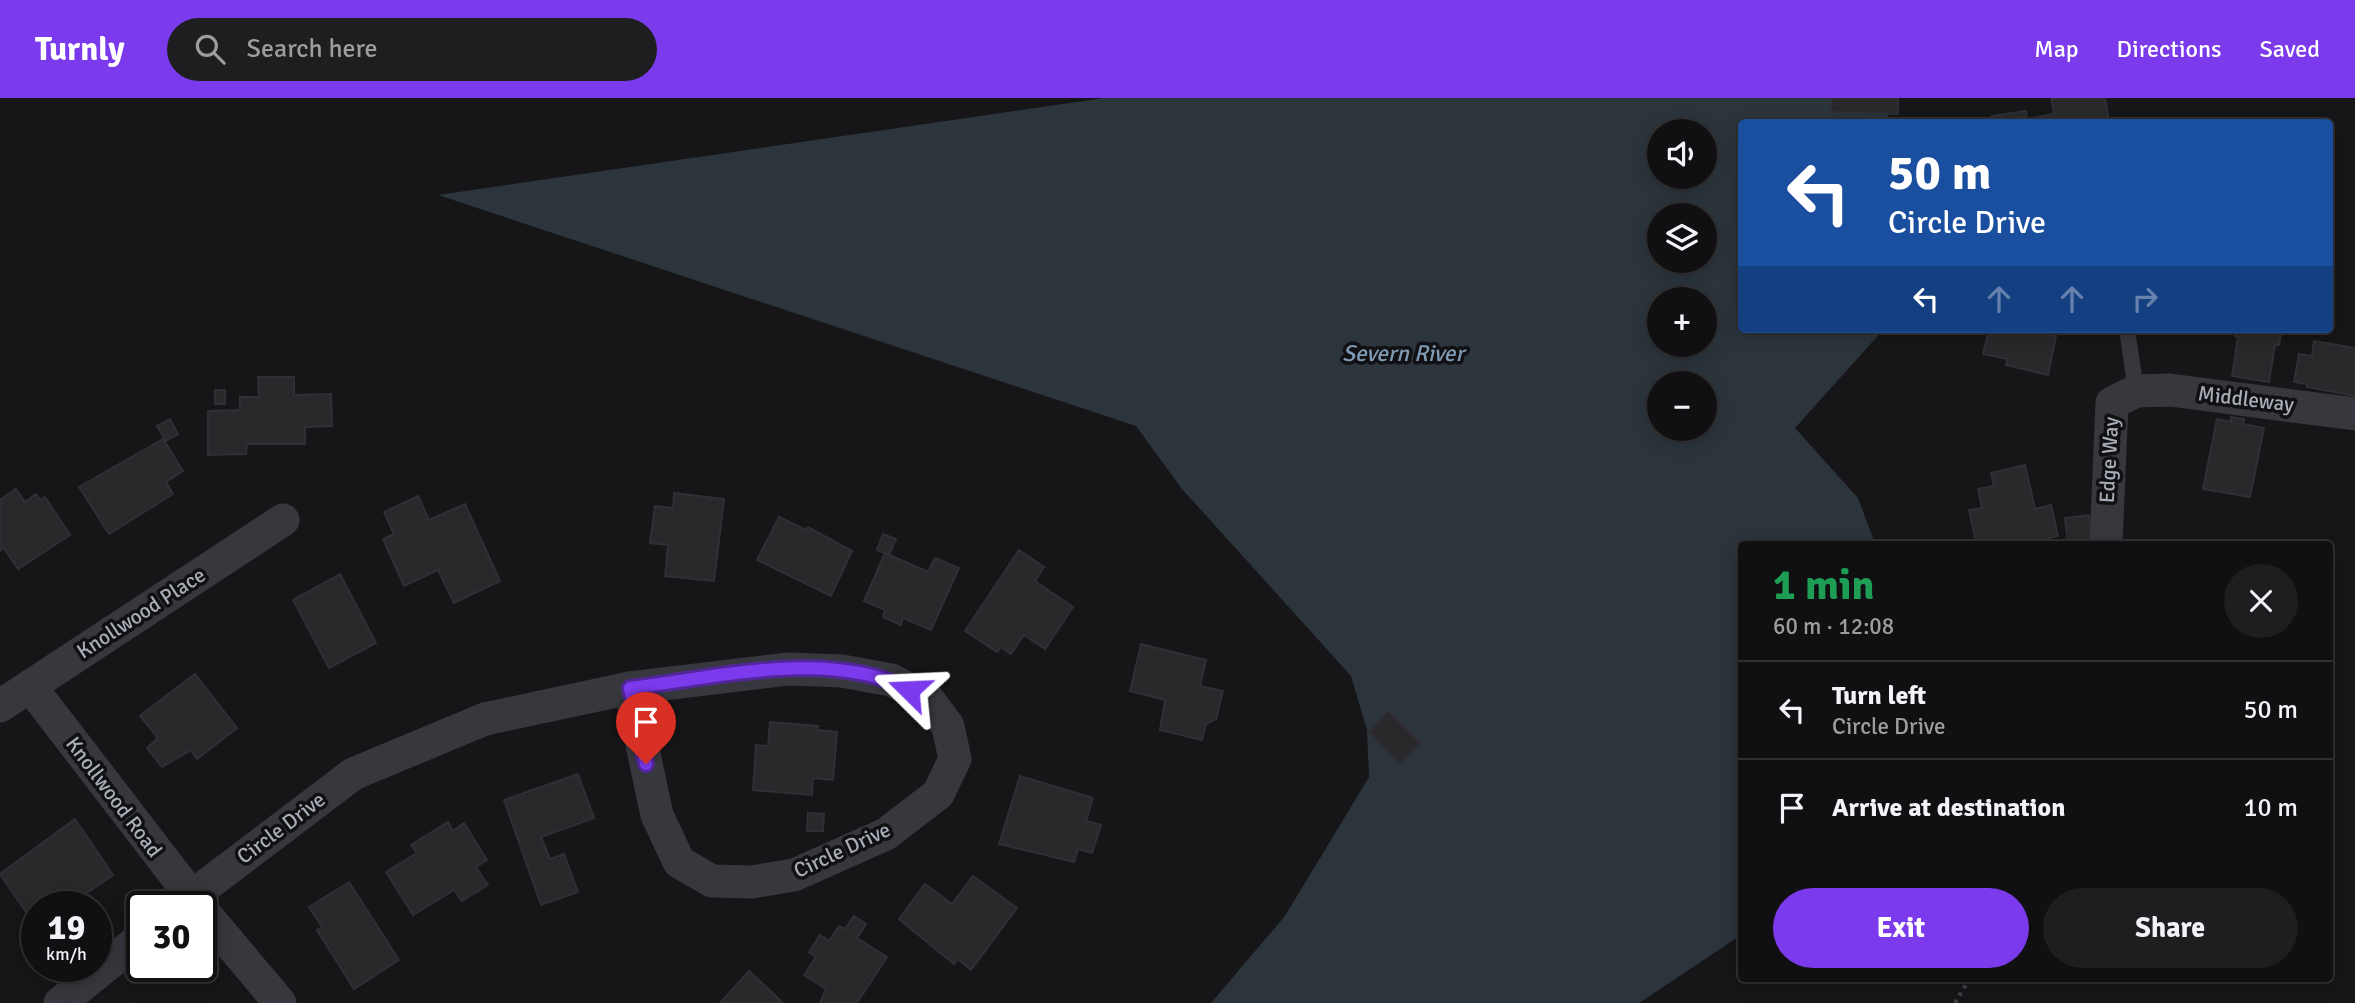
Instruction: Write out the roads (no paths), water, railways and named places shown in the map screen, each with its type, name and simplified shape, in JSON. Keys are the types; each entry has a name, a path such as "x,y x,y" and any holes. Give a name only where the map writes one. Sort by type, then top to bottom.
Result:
{"street":[{"name":"Middleway","path":"2136,391 2170,390 2355,414"},
{"name":"Edge Way","path":"2106,541 2112,403 2136,391"},
{"name":"Knollwood Place","path":"0,706 283,520"},
{"name":"Circle Drive","path":"209,891 353,774 485,719 630,688 788,669 842,671 891,680 928,699 948,726 955,759 938,793 886,834 794,875 752,881 712,881 679,862 657,815 630,688"},
{"name":"Knollwood Road","path":"30,686 182,891"},
{"name":"Knollwood Road","path":"217,933 280,1003"},
{"path":"60,1003 126,950"}],"lane":[{"path":"2128,333 2136,391"}],"water":[{"name":"Severn River","path":"1104,98 1887,98 1889,119 1738,119 1738,333 1880,333 1795,428 1858,498 1874,541 1738,541 1738,937 1639,1003 1211,1003 1285,916 1369,777 1367,730 1351,676 1182,489 1136,426 438,195"}]}
